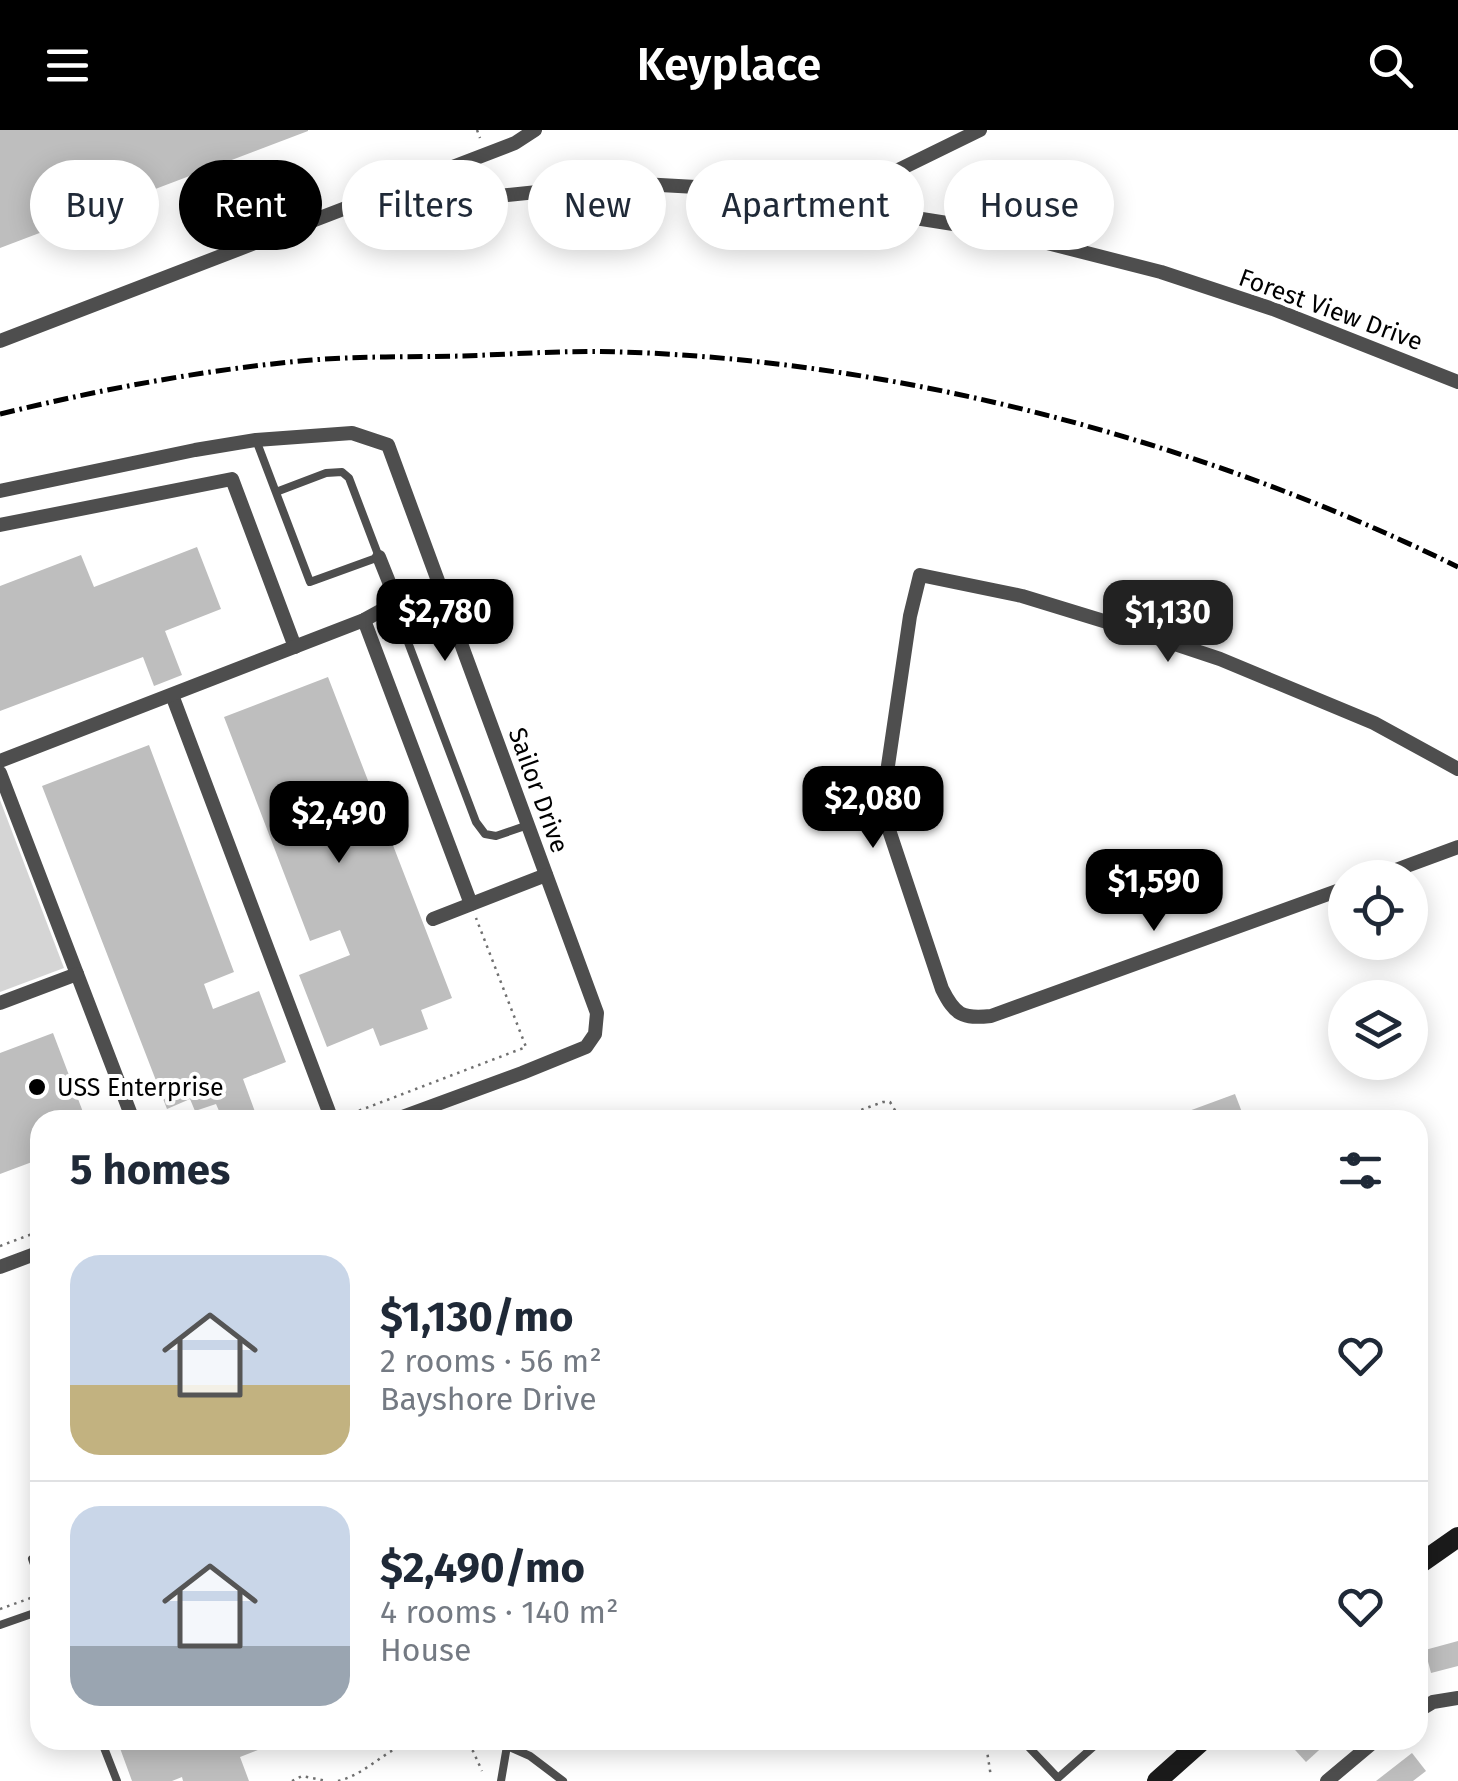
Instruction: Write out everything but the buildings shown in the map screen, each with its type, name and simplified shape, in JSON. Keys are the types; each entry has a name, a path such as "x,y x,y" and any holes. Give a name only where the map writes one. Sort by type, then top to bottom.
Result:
{"main road":[{"path":"1428,1559 1458,1537"},
{"path":"1157,1781 1192,1750"}],"street":[{"path":"0,341 515,143 535,130"},
{"path":"919,160 980,130"},
{"name":"Forest View Drive","path":"508,195 624,184 686,187"},
{"name":"Forest View Drive","path":"924,220 1004,232 1160,272 1274,309 1458,382"},
{"name":"Sailor Drive","path":"0,492 256,440 352,433 388,445 598,1013 596,1034 586,1047 421,1110"},
{"path":"0,525 232,479 295,646"},
{"path":"0,760 364,620 397,602 380,557"},
{"path":"1328,894 990,1016 970,1018 951,1008 884,818 903,661 920,575 1022,596 1220,659 1374,723 1458,769"},
{"path":"364,620 471,904"},
{"path":"172,695 329,1110"},
{"path":"0,774 129,1110"},
{"path":"1423,860 1458,847"},
{"path":"433,919 546,875"},
{"path":"0,1003 77,974"},
{"path":"0,1267 30,1256"},
{"path":"1428,1705 1458,1698"},
{"path":"1327,1781 1363,1750"}],"lane":[{"path":"256,440 310,582 380,557 349,478 342,472 326,473 276,492"},
{"path":"397,602 406,637 476,822 485,834 496,836 528,825"},
{"path":"0,1625 30,1614"},
{"path":"105,1750 117,1781"},
{"path":"501,1781 505,1750"},
{"path":"516,1750 563,1781"},
{"path":"1031,1750 1058,1778 1090,1750"}],"path":[{"path":"359,1110 526,1047 471,904"},
{"path":"861,1110 883,1102 890,1102 894,1110"},
{"path":"0,1246 30,1234"},
{"path":"0,1609 30,1598"},
{"path":"338,1781 350,1778 391,1750"},
{"path":"471,1750 482,1771"},
{"path":"987,1750 991,1777"},
{"path":"292,1781 302,1776 327,1781"}],"shaded area":[{"path":"0,800 64,968 0,992"}],"railway":[{"path":"0,414 155,381 312,360 583,352 729,359 944,391 1051,416 1261,482 1458,567"}],"place":[{"name":"USS Enterprise","path":"37,1087"}]}
